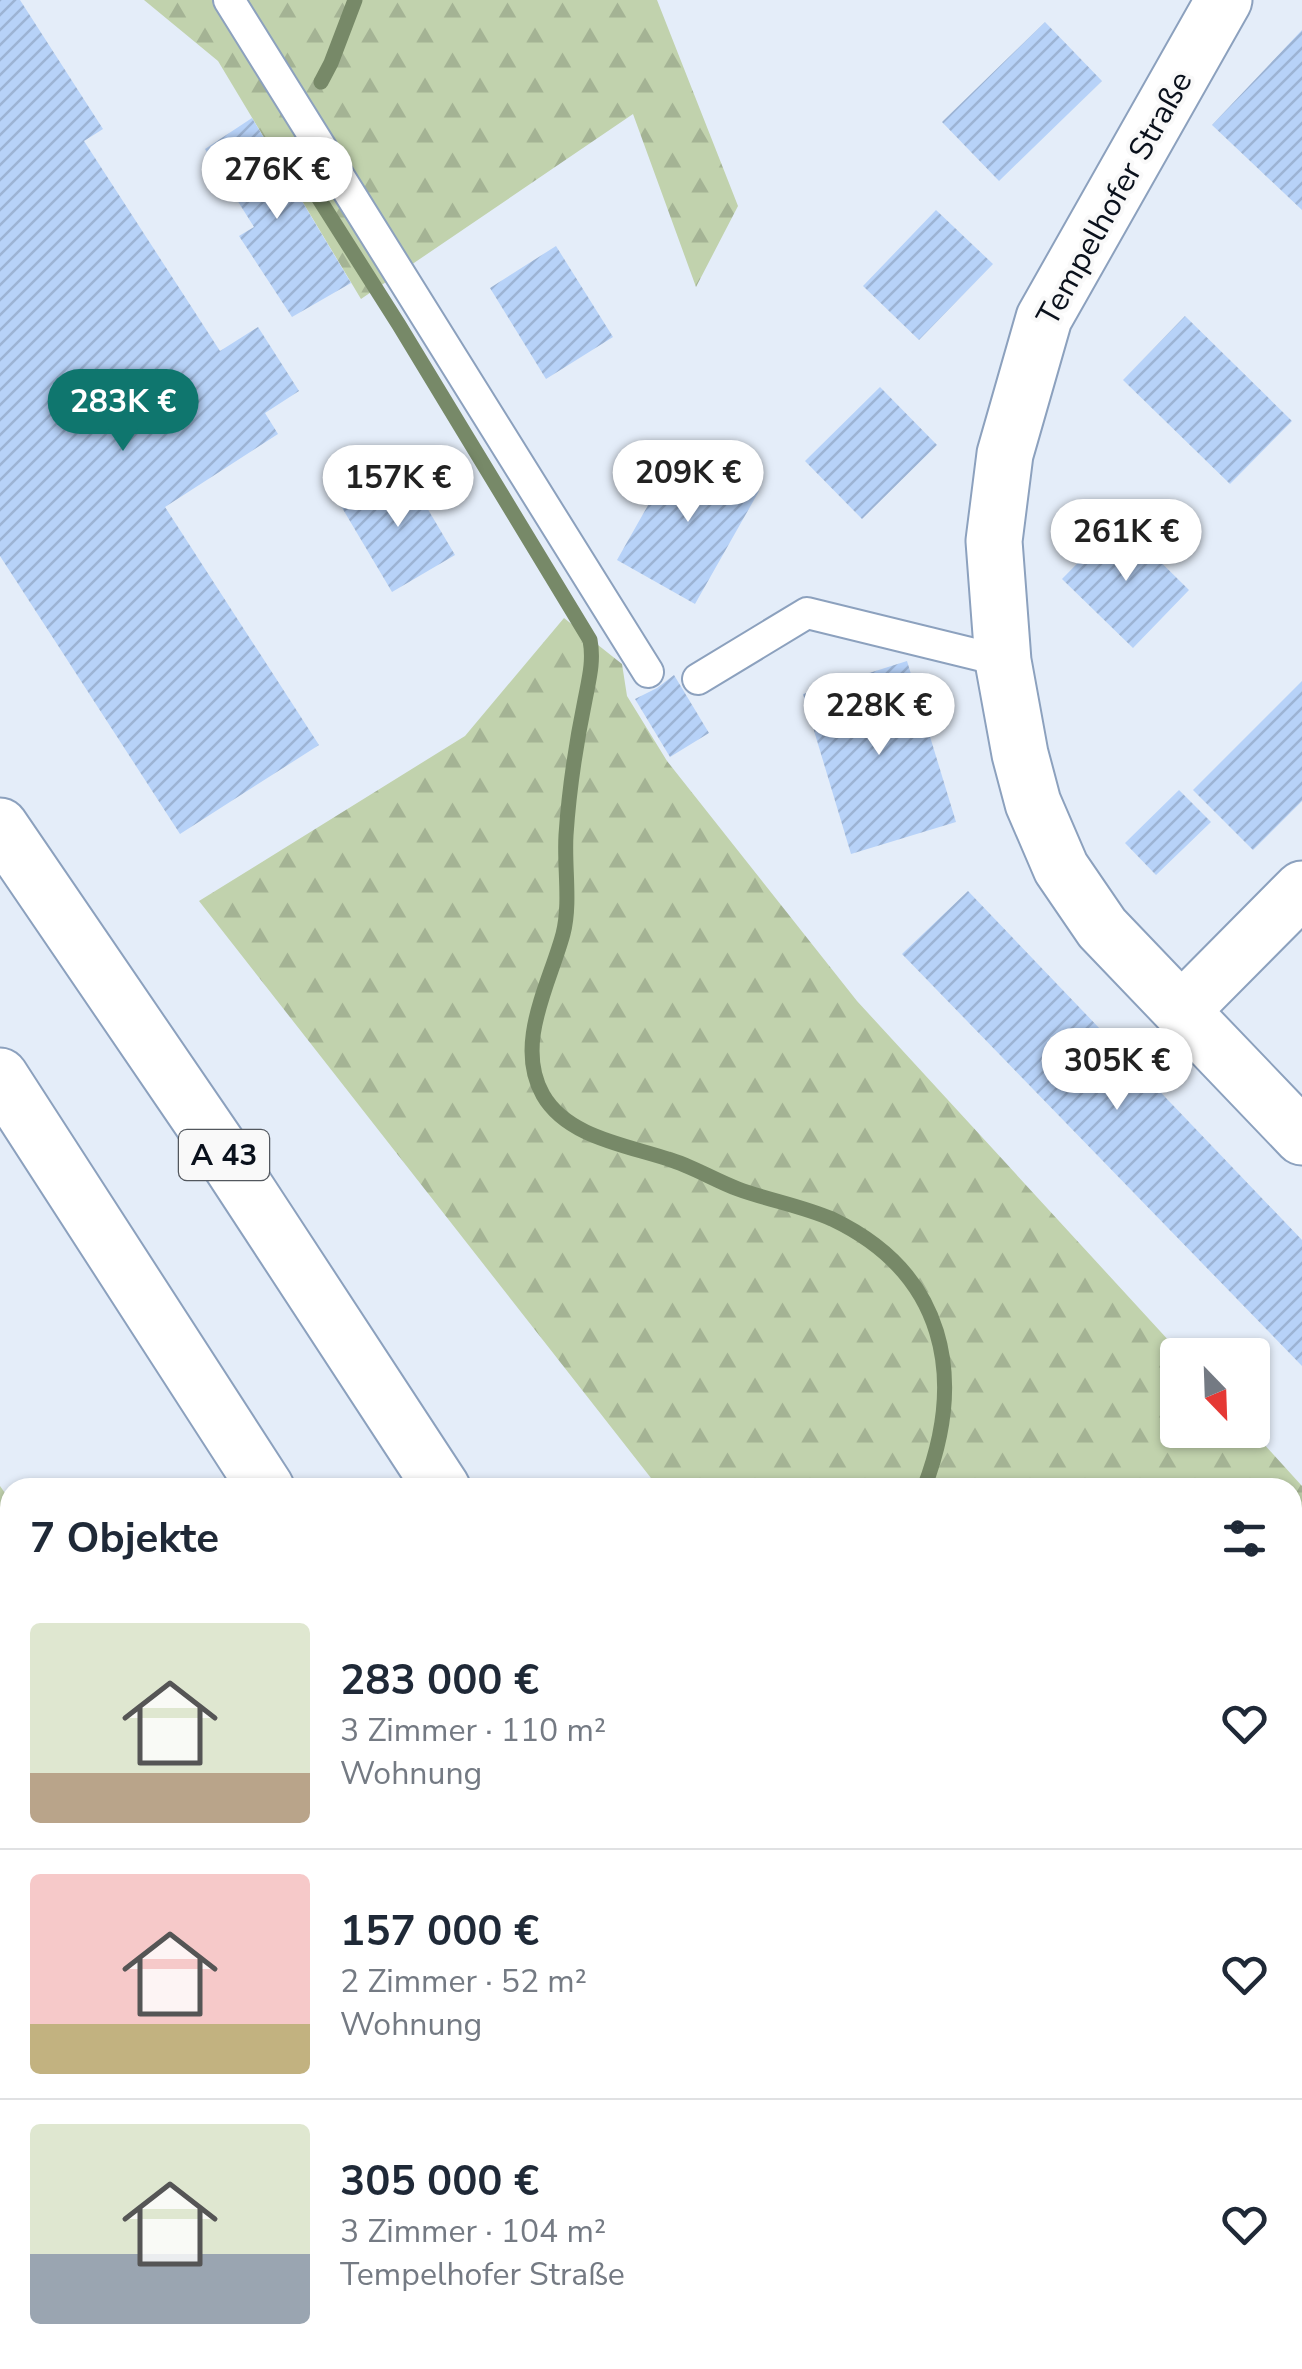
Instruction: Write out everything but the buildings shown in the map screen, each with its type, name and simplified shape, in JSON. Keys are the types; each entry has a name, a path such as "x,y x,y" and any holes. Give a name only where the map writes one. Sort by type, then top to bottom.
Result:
{"main road":[{"name":"Tempelhofer Straße","path":"1224,0 1044,318 1006,454 994,541 1002,662 1033,803 1062,868 1102,928 1302,1137"},
{"name":"A 43","path":"0,826 230,1163 435,1478"},
{"path":"1181,1010 1302,889"},
{"path":"0,1076 260,1478"}],"lane":[{"path":"229,0 648,672"},
{"path":"698,679 807,613 1002,662"}],"green space":[{"path":"144,0 657,0 738,206 696,287 633,114 361,299 218,61"},
{"path":"564,618 622,664 627,696 667,761 857,1001 1166,1338 1160,1338 1160,1448 1267,1448 1295,1478 651,1478 199,901 465,736"}],"waterway":[{"path":"321,82 355,0"},
{"path":"302,146 295,161 590,640 590,670 567,818 565,922 533,1035 535,1075 543,1095 567,1121 582,1130 677,1162 738,1189 832,1219 870,1241 900,1268 922,1298 936,1332 944,1368 944,1406 927,1478"}]}
